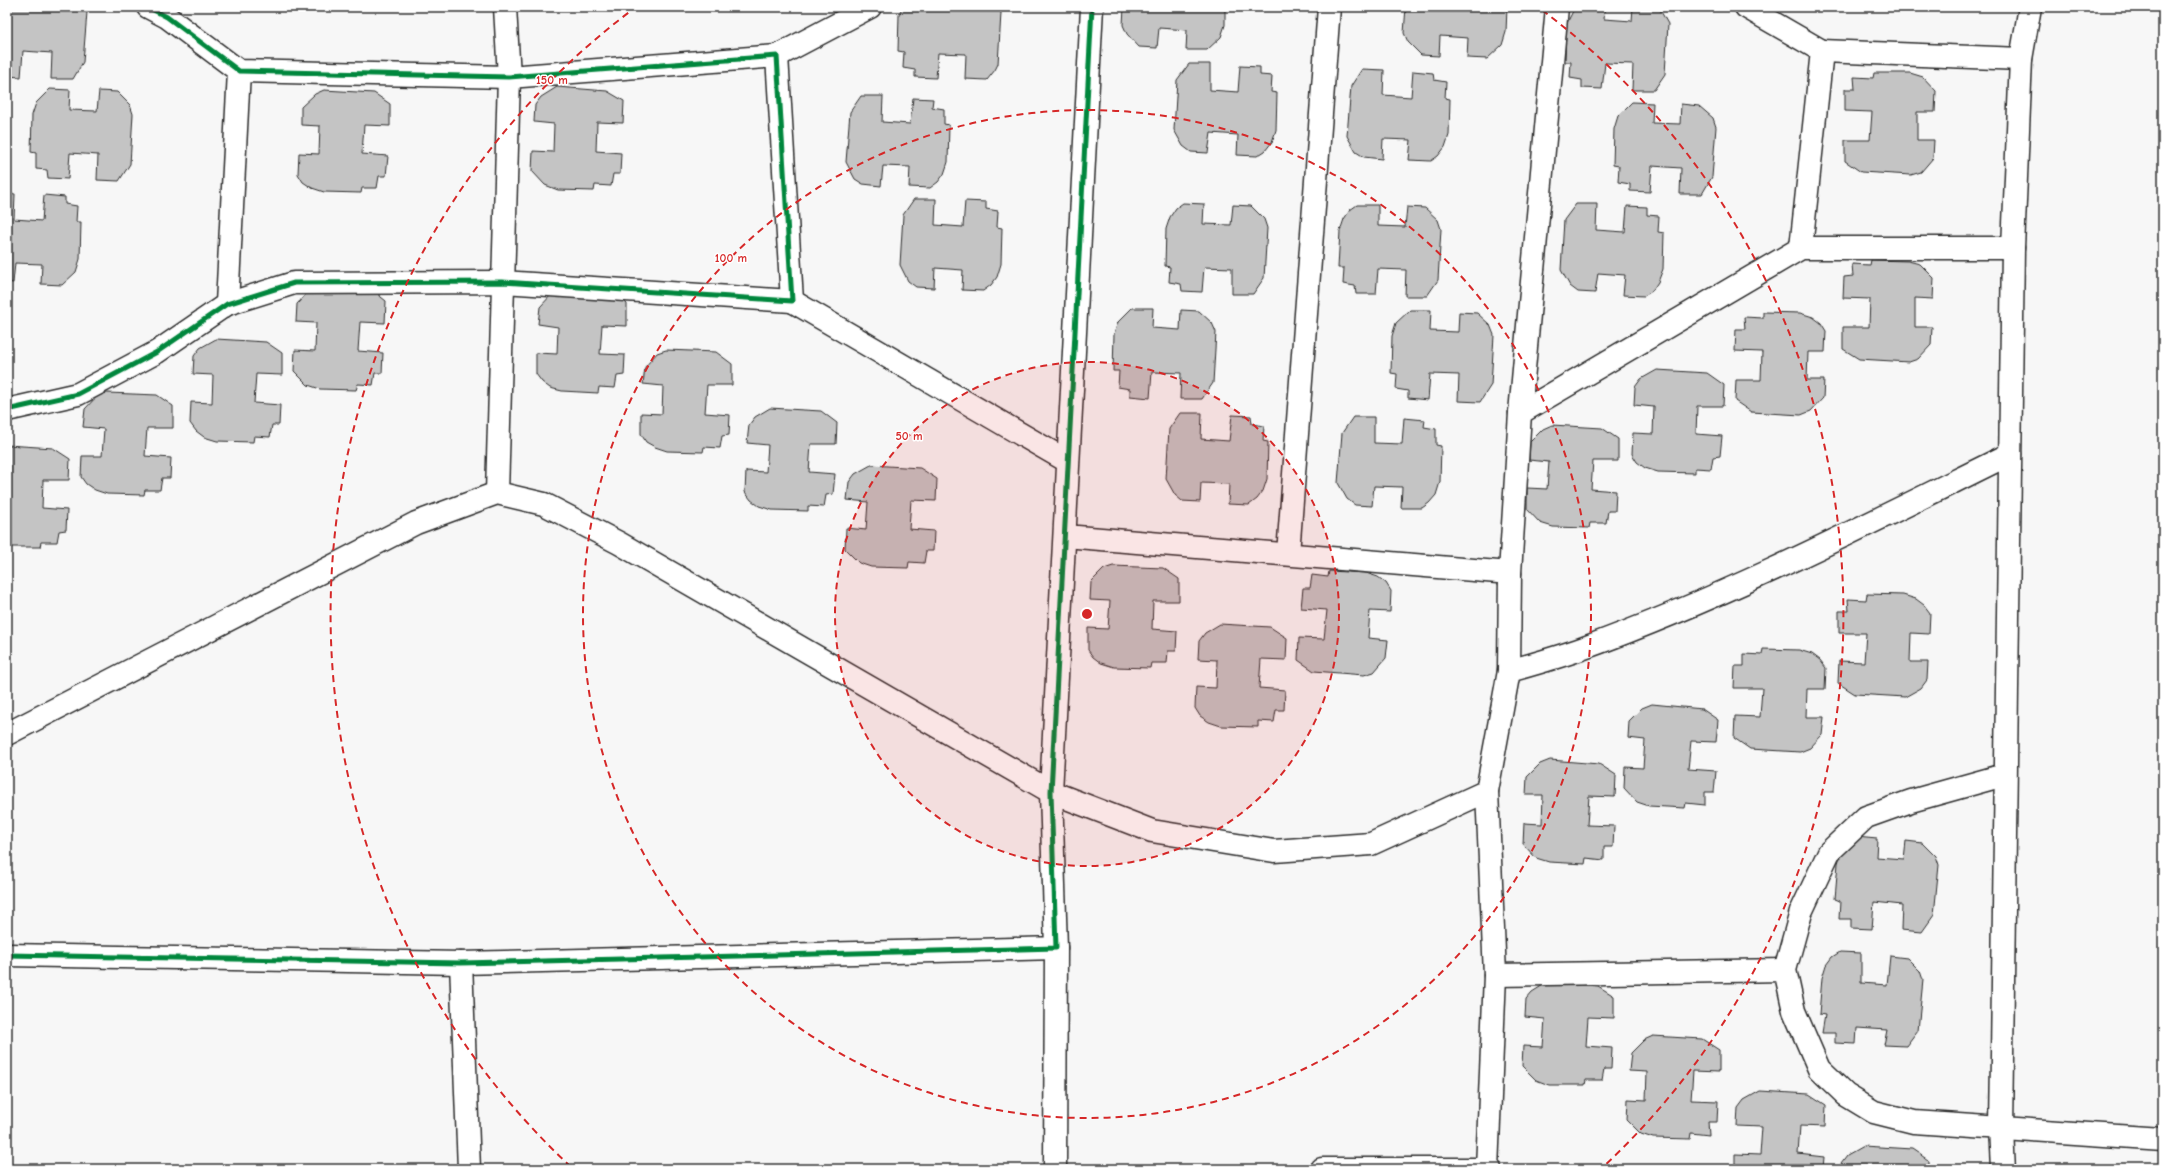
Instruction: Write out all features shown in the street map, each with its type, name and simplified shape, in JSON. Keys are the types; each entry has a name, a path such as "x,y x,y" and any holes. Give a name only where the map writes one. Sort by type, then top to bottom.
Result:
{"street":[{"path":"148,7 167,17 239,71 509,77 777,56 870,7"},
{"path":"497,493 509,77 505,7"},
{"path":"1055,1169 1056,948 1051,792 1065,536 1067,461 1092,7"},
{"path":"1288,554 1329,7"},
{"path":"1322,1169 1488,1168 1495,975 1487,791 1509,671 1510,573 1520,413 1557,7"},
{"path":"1746,7 1822,51 2022,59"},
{"path":"2003,1169 2001,1129 2004,775 2013,248 2022,59 2030,7"},
{"path":"1801,248 1822,51"},
{"path":"777,56 792,301"},
{"path":"227,304 239,71"},
{"path":"1520,413 1801,248 2013,248"},
{"path":"7,410 78,394 157,352 227,304 294,283 502,282 792,301 1067,461"},
{"path":"1509,671 1584,649 1740,585 1819,549 2010,454"},
{"path":"7,734 416,523 497,493 544,504 619,543 1051,792 1152,831 1274,852 1371,844 1487,791"},
{"path":"1065,536 1510,573"},
{"path":"2004,775 1866,817 1829,852 1801,912 1785,970 1794,1010 1819,1069 1846,1095 1874,1112 1914,1122 2163,1139"},
{"path":"7,956 461,963 1056,948"},
{"path":"461,963 469,1169"},
{"path":"1495,975 1785,970"}],"building":[{"path":"7,7 50,9 50,7 85,7 87,12 83,62 73,79 51,79 52,53 23,51 21,77 7,76"},
{"path":"902,7 937,7 937,9 965,11 965,7 999,7 1001,13 998,64 995,70 987,80 965,79 966,54 938,53 936,78 915,77 915,70 903,68 904,52 898,51 899,15"},
{"path":"1124,7 1225,7 1225,25 1221,37 1207,50 1186,50 1187,30 1159,28 1157,48 1139,47 1127,34 1123,25"},
{"path":"1406,7 1507,7 1506,32 1502,45 1487,59 1467,58 1468,38 1440,36 1439,56 1421,55 1408,42 1404,33"},
{"path":"1575,7 1605,7 1604,19 1632,21 1633,7 1659,8 1668,24 1665,74 1654,90 1632,90 1633,64 1605,63 1602,89 1582,88 1582,80 1570,78 1571,62 1565,62 1566,25"},
{"path":"1189,64 1210,64 1210,90 1238,92 1240,66 1260,67 1260,75 1272,76 1271,92 1277,93 1276,130 1272,142 1265,151 1257,156 1237,155 1238,135 1211,133 1208,153 1191,152 1183,146 1174,130 1177,80"},
{"path":"1362,69 1384,70 1383,95 1411,97 1413,71 1433,73 1434,80 1446,82 1445,98 1450,99 1449,135 1445,147 1438,156 1431,161 1409,160 1411,140 1383,139 1382,159 1364,157 1356,152 1347,136 1351,86"},
{"path":"1874,73 1910,73 1923,77 1936,91 1935,112 1917,112 1917,140 1934,140 1933,158 1921,172 1911,175 1861,172 1845,161 1845,140 1870,140 1872,112 1845,111 1845,89 1855,89 1854,77 1873,78"},
{"path":"557,87 607,91 624,101 623,123 597,122 596,151 621,153 620,174 613,174 611,186 595,185 594,191 558,190 545,185 532,171 533,151 553,152 554,124 534,122 535,105 541,97"},
{"path":"50,89 70,90 69,110 97,111 99,91 117,92 130,105 133,114 130,164 119,181 97,180 98,155 70,153 68,179 48,178 47,170 36,169 36,153 31,152 32,115 36,103"},
{"path":"324,90 374,93 390,104 390,126 364,125 362,154 388,156 386,176 379,176 377,188 362,188 361,193 324,192 312,188 303,182 298,174 299,153 319,154 320,126 301,125 301,107 315,94"},
{"path":"861,96 883,96 882,122 910,124 913,98 933,99 932,107 944,109 944,124 949,125 948,162 944,174 938,182 930,188 909,187 910,167 883,166 881,186 863,184 855,179 846,162 850,112"},
{"path":"1632,102 1653,103 1652,123 1680,124 1681,104 1699,106 1713,118 1716,127 1712,177 1702,194 1680,194 1681,168 1652,166 1650,192 1630,191 1630,184 1618,182 1619,166 1613,165 1614,129 1618,116"},
{"path":"7,193 15,194 14,219 42,221 44,195 65,197 65,204 77,206 76,222 81,222 80,259 76,272 62,285 41,284 42,264 15,263 13,283 7,282"},
{"path":"914,199 936,199 935,225 963,227 965,201 986,202 986,209 998,211 997,227 1002,228 1001,264 997,277 991,285 983,291 962,290 963,270 935,268 934,288 916,287 908,281 900,265 903,215"},
{"path":"1183,203 1204,204 1203,224 1231,225 1233,205 1251,206 1264,219 1267,228 1264,278 1253,294 1232,294 1232,268 1204,267 1202,292 1182,291 1181,284 1169,282 1170,267 1165,266 1166,229 1170,217 1176,208"},
{"path":"1576,204 1597,204 1596,230 1625,232 1627,206 1647,207 1647,215 1659,216 1658,232 1664,233 1663,269 1658,282 1652,291 1644,296 1623,295 1625,275 1598,273 1595,293 1578,292 1570,286 1561,270 1564,220"},
{"path":"1357,205 1378,205 1378,226 1405,227 1407,207 1425,208 1438,220 1441,229 1438,280 1427,296 1405,296 1406,270 1378,269 1376,294 1356,294 1355,286 1343,284 1344,268 1338,268 1340,231 1344,219 1350,210"},
{"path":"1871,260 1908,261 1920,264 1934,278 1933,299 1915,298 1915,327 1932,327 1931,345 1918,359 1909,362 1859,359 1843,349 1843,327 1869,327 1870,299 1843,298 1844,277 1853,276 1852,264 1870,265"},
{"path":"310,290 376,293 386,301 385,323 360,322 358,351 383,353 382,373 375,373 373,385 358,384 356,390 320,389 308,385 294,371 295,350 315,351 316,323 296,322 297,304"},
{"path":"552,294 618,296 627,304 627,326 602,325 600,354 625,355 624,375 617,376 615,388 599,387 598,393 562,391 550,388 542,382 536,374 536,353 557,354 558,327 538,324 540,307"},
{"path":"1132,308 1153,308 1152,328 1180,330 1181,310 1199,311 1212,323 1216,332 1213,383 1202,399 1180,399 1181,373 1152,372 1150,398 1130,396 1130,389 1118,387 1119,371 1113,371 1114,334 1118,322"},
{"path":"1410,310 1431,310 1430,331 1458,332 1459,312 1477,313 1490,325 1494,335 1491,385 1480,402 1458,401 1459,375 1430,374 1428,400 1408,398 1408,391 1396,389 1397,374 1391,373 1392,336 1396,323"},
{"path":"1763,312 1800,313 1813,317 1821,323 1826,331 1825,352 1808,352 1807,380 1824,380 1823,398 1811,411 1801,415 1751,412 1735,401 1736,380 1761,380 1762,352 1735,351 1736,329 1745,329 1744,317 1763,318"},
{"path":"216,339 266,342 282,353 282,375 256,374 254,403 280,405 279,425 272,425 270,437 254,436 253,442 217,441 204,437 196,431 190,423 191,402 212,403 213,375 193,374 194,356 200,348"},
{"path":"666,350 716,352 732,364 732,385 707,385 705,413 730,415 729,435 722,436 720,448 704,447 703,452 667,451 646,442 641,434 641,413 662,414 663,386 643,384 645,367 657,353"},
{"path":"1657,370 1707,373 1724,385 1723,406 1697,406 1696,434 1722,436 1720,456 1713,457 1711,469 1695,468 1695,473 1658,472 1645,468 1637,462 1632,454 1633,433 1653,434 1654,407 1634,405 1635,387 1641,379"},
{"path":"107,393 157,395 173,406 173,428 147,428 145,456 171,458 170,478 162,478 160,490 145,490 144,495 107,494 95,490 86,484 81,477 82,456 102,456 104,429 83,427 85,409 97,396"},
{"path":"770,408 821,411 837,423 836,444 811,444 809,472 835,474 833,494 826,495 824,507 808,506 808,511 772,510 759,506 751,500 745,492 746,471 766,472 768,445 747,443 749,425 755,417"},
{"path":"1180,413 1202,413 1201,439 1229,441 1232,415 1251,416 1252,424 1264,426 1263,441 1268,442 1267,479 1263,491 1257,499 1249,505 1228,504 1229,484 1201,483 1200,502 1182,501 1175,495 1166,479 1169,429"},
{"path":"1353,417 1374,417 1374,443 1402,444 1404,418 1425,420 1424,427 1436,429 1436,445 1441,446 1440,482 1436,495 1429,503 1422,508 1401,508 1402,487 1374,486 1372,506 1355,505 1347,499 1338,483 1342,433"},
{"path":"1552,425 1602,428 1618,439 1618,461 1593,461 1591,489 1616,491 1615,511 1608,511 1606,523 1590,523 1589,528 1553,527 1540,523 1527,509 1527,488 1547,489 1549,462 1529,460 1530,442 1543,429"},
{"path":"7,445 53,448 70,459 69,480 43,480 42,508 67,510 66,530 59,531 57,542 41,542 40,547 7,547"},
{"path":"871,465 920,468 937,479 936,501 911,500 909,529 934,531 933,551 926,551 924,563 909,562 908,568 871,567 859,563 845,549 846,528 866,530 868,502 847,500 849,482 855,474"},
{"path":"1113,566 1163,568 1179,579 1179,601 1153,601 1152,629 1177,631 1176,651 1168,651 1167,663 1151,663 1150,668 1114,667 1101,663 1093,657 1088,650 1088,628 1108,629 1110,601 1090,600 1091,582 1104,569"},
{"path":"1329,571 1366,573 1378,577 1386,583 1391,591 1390,612 1370,611 1368,638 1388,640 1386,658 1374,672 1364,675 1314,671 1298,660 1299,638 1324,639 1327,610 1301,608 1303,588 1310,588 1312,575 1328,577"},
{"path":"1867,594 1903,595 1916,599 1924,605 1930,613 1929,634 1911,633 1910,662 1928,662 1927,680 1921,688 1905,697 1855,694 1838,683 1839,661 1864,662 1866,633 1839,633 1839,611 1849,611 1848,599 1866,600"},
{"path":"1220,624 1270,627 1287,638 1286,660 1261,659 1259,688 1285,690 1284,710 1276,710 1274,722 1258,721 1258,727 1221,726 1209,722 1200,716 1195,708 1196,687 1216,688 1217,660 1198,659 1199,641 1205,633"},
{"path":"1763,649 1799,650 1812,654 1820,660 1826,668 1825,689 1807,689 1806,717 1824,717 1822,735 1810,748 1800,752 1750,749 1734,738 1735,716 1760,717 1762,688 1734,688 1735,666 1744,666 1744,654 1762,655"},
{"path":"1652,704 1702,709 1718,720 1716,742 1691,741 1688,769 1716,771 1714,792 1705,792 1705,805 1686,803 1685,808 1649,806 1637,802 1624,788 1625,767 1643,768 1645,740 1628,738 1629,721 1642,708"},
{"path":"1550,760 1599,764 1616,775 1615,797 1589,796 1587,825 1614,826 1613,847 1604,847 1604,860 1586,858 1585,864 1549,862 1536,858 1523,844 1524,823 1542,824 1543,795 1526,795 1527,777 1540,764"},
{"path":"1856,837 1877,839 1876,857 1904,859 1906,841 1923,843 1936,856 1939,865 1934,915 1922,932 1901,930 1902,905 1874,902 1872,929 1851,928 1851,919 1839,919 1840,901 1835,899 1838,863 1842,850"},
{"path":"1840,952 1861,953 1861,983 1887,985 1890,956 1907,958 1920,971 1923,980 1918,1030 1906,1046 1884,1045 1887,1030 1857,1028 1856,1044 1835,1043 1835,1033 1822,1033 1825,1015 1819,1014 1822,978 1826,965 1832,957"},
{"path":"1548,982 1598,986 1614,996 1614,1018 1588,1017 1586,1046 1612,1048 1611,1069 1604,1069 1602,1080 1586,1080 1585,1085 1549,1085 1536,1080 1522,1066 1523,1046 1543,1047 1545,1019 1525,1017 1526,999 1532,992"},
{"path":"1653,1036 1702,1039 1719,1050 1719,1072 1693,1071 1691,1100 1718,1101 1717,1122 1708,1122 1709,1135 1691,1133 1690,1139 1653,1138 1641,1134 1627,1120 1628,1099 1646,1100 1647,1072 1629,1071 1631,1053 1644,1040"},
{"path":"1760,1091 1809,1094 1826,1105 1825,1127 1800,1126 1798,1154 1824,1157 1823,1169 1735,1169 1735,1154 1760,1155 1762,1127 1737,1126 1738,1108 1744,1100"},
{"path":"1863,1146 1913,1149 1929,1160 1929,1169 1841,1169 1841,1163 1847,1155"}],"cycle path":[{"path":"7,410 78,394 157,352 227,304 294,283 502,282 792,301 777,56 509,77 239,71 167,17 148,7"},
{"path":"7,955 461,963 1056,948 1051,792 1092,7"}]}
